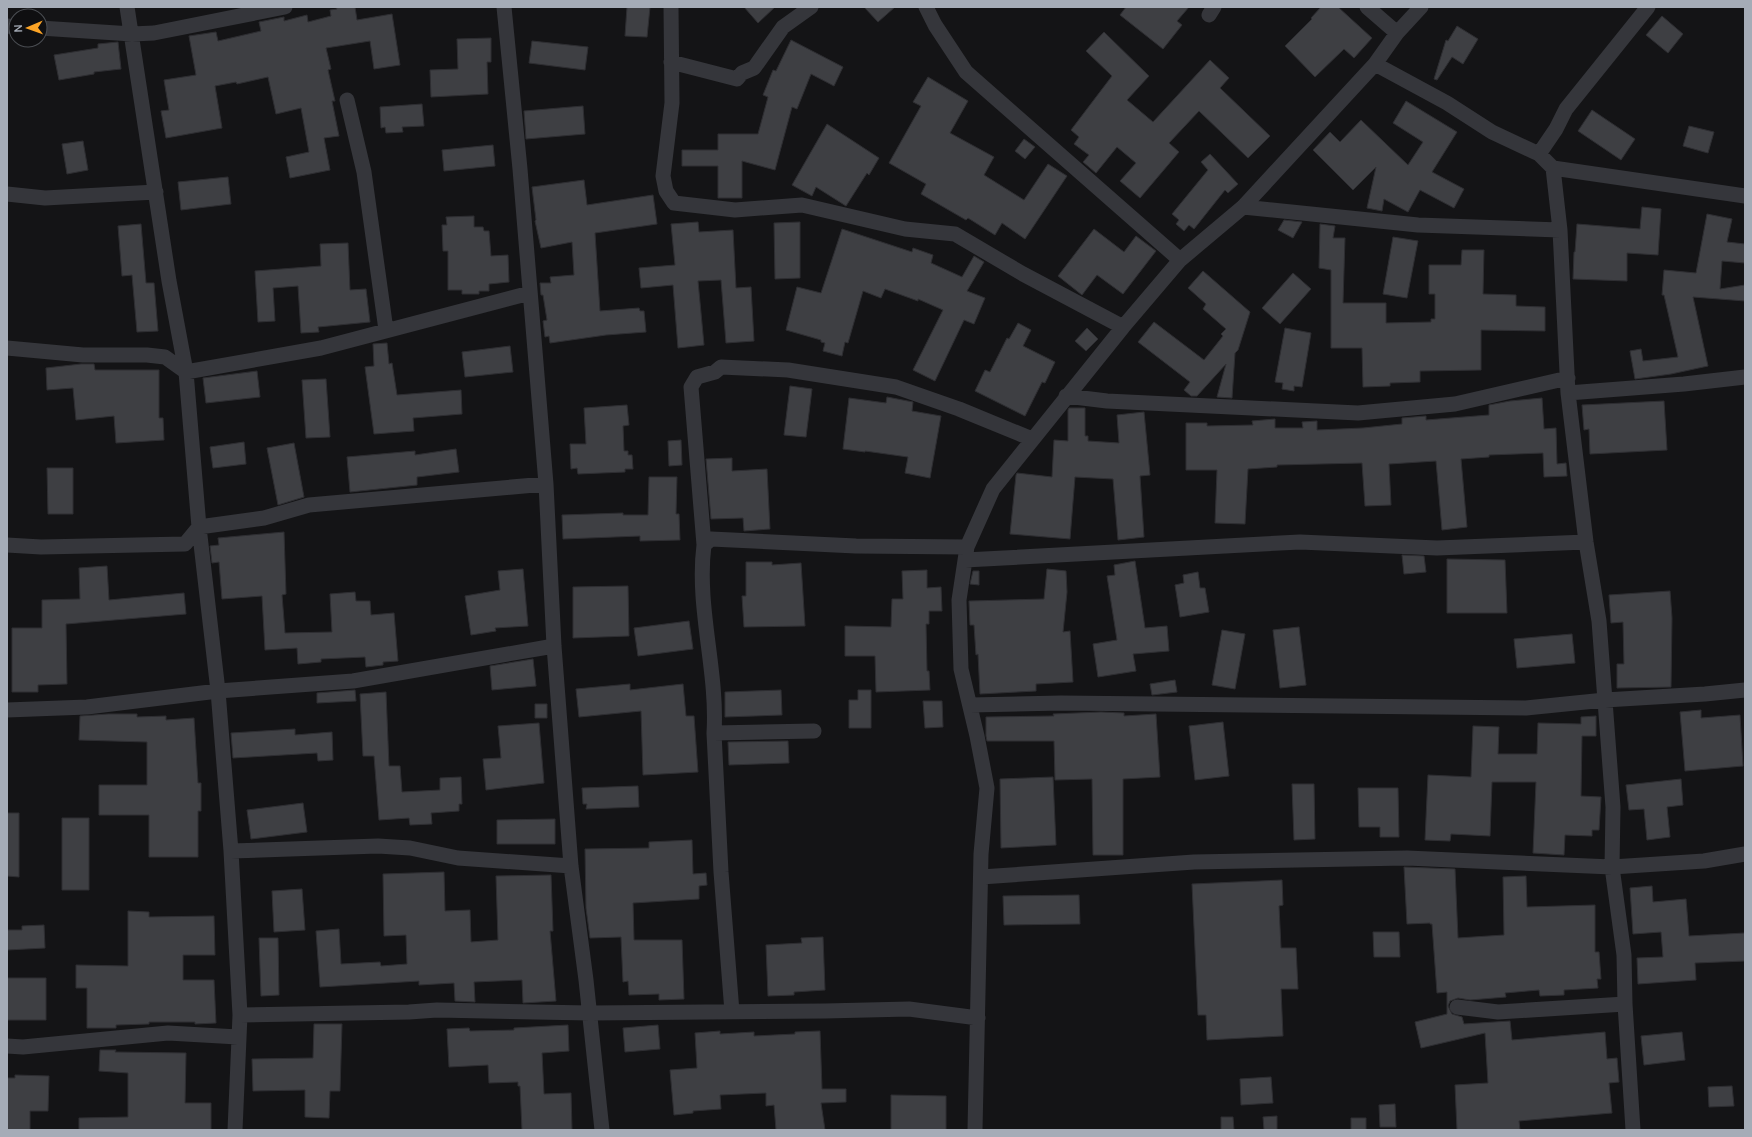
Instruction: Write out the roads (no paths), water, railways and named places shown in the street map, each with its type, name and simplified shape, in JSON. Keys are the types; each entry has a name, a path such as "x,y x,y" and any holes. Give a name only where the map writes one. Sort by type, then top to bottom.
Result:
{"street":[{"path":"127,7 169,281 186,372 199,527 218,691 231,851 240,1014 235,1130"},
{"path":"48,29 132,34 154,33 284,7"},
{"path":"504,7 546,484 554,646 571,866 590,1013 602,1130"},
{"path":"671,7 672,103 663,176 666,191 674,203 735,210 802,205 905,228 955,234 1023,274 1123,327"},
{"path":"671,62 737,79 742,72 754,68 783,27 811,7"},
{"path":"926,7 935,26 966,72 1180,260"},
{"path":"1367,7 1397,33"},
{"path":"975,1130 981,877 987,788 970,705 960,669 959,600 966,554 993,489 1066,396 1123,327 1180,260 1242,207 1375,64 1397,33 1421,7"},
{"path":"1539,154 1556,129 1566,109 1648,7"},
{"path":"1375,64 1447,103 1492,132 1539,154 1553,168 1745,196"},
{"path":"347,100 364,172 386,330"},
{"path":"1553,168 1560,230 1568,386 1586,542 1599,621 1613,807 1612,867 1624,955 1625,1004 1633,1130"},
{"path":"7,194 44,198 156,192"},
{"path":"1242,207 1418,225 1560,230"},
{"path":"7,348 83,355 147,354 165,357 186,372 314,349 530,293"},
{"path":"732,1012 721,872 714,733 716,710 704,602 702,560 704,545 691,387 697,377 715,372 721,367 788,370 896,387 1032,439"},
{"path":"1066,396 1107,401 1358,413 1455,404 1568,386 1684,384 1745,377"},
{"path":"7,545 41,547 184,544 199,527 264,518 309,505 546,484"},
{"path":"704,545 711,539 856,546 966,554 1300,542 1437,548 1586,542"},
{"path":"7,710 87,707 218,691 353,681 554,646"},
{"path":"970,705 1061,702 1526,708 1605,700 1745,690"},
{"path":"714,733 814,731"},
{"path":"231,851 378,846 410,848 458,858 571,866"},
{"path":"981,877 1194,862 1399,858 1612,867 1704,861 1745,854"},
{"path":"1457,1007 1498,1012 1625,1004"},
{"path":"240,1014 409,1012 437,1010 590,1013 909,1009 978,1018"},
{"path":"7,1046 23,1047 168,1032 238,1038"}]}
